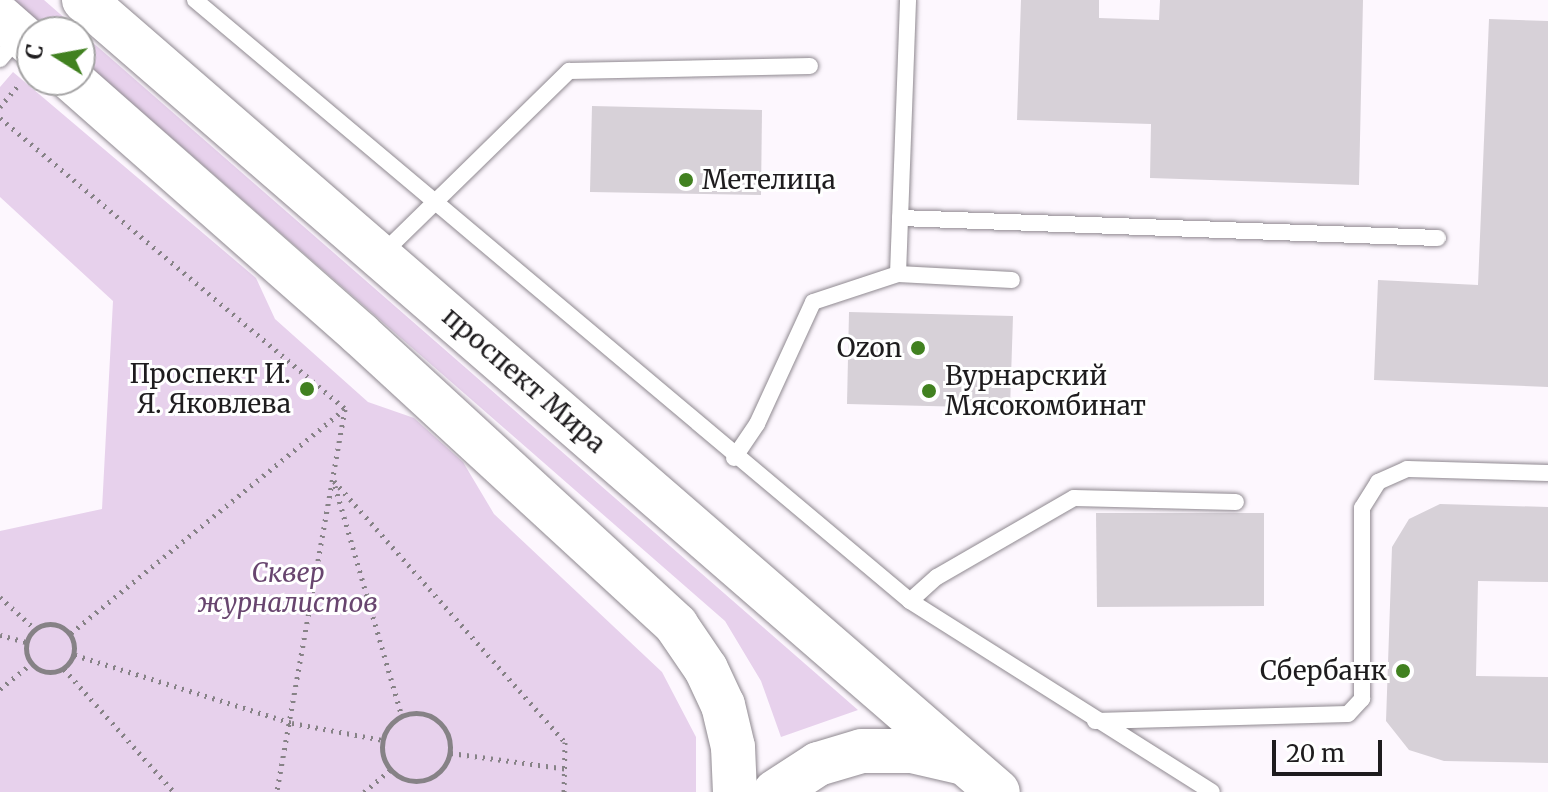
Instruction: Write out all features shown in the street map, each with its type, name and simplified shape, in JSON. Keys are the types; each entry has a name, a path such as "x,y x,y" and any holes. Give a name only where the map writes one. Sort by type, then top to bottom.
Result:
{"main road":[{"name":"проспект Мира","path":"84,0 381,254 998,792"},
{"path":"90,96 372,345 676,625 706,669 723,705 733,747 735,792"},
{"path":"775,792 818,764 862,751 912,751 962,762"}],"lane":[{"path":"195,0 433,198 734,458 910,601 1094,721 1212,792"},
{"path":"898,274 908,0"},
{"path":"381,254 433,198 569,71 810,66"},
{"path":"900,218 1438,238"},
{"path":"734,458 757,424 813,302 898,274 1012,280"},
{"path":"1094,721 1348,714 1362,699 1362,508 1378,482 1407,469 1548,473"},
{"path":"910,601 937,577 1074,498 1236,502"}],"path":[{"path":"0,107 15,47"},
{"path":"0,118 345,409"},
{"path":"277,792 292,723 345,409"},
{"path":"71,633 345,409"},
{"path":"334,481 402,716"},
{"path":"334,481 565,742 568,769 564,792"},
{"path":"0,597 34,628"},
{"path":"54,622 71,633 75,655 64,669 46,673 31,664 26,642 34,628 54,622"},
{"path":"0,635 26,642"},
{"path":"75,655 292,723 383,740"},
{"path":"0,689 31,664"},
{"path":"64,669 174,792"},
{"path":"383,740 402,716"},
{"path":"383,740 390,770 409,781 431,778 451,753 447,732 433,717 402,716"},
{"path":"451,753 568,769"},
{"path":"364,792 390,770"}],"green space":[{"path":"13,0 44,0 62,16 32,16"},
{"path":"96,45 858,710 781,737 761,681 725,621 96,72"},
{"name":"Сквер журналистов","path":"13,72 16,75 16,96 41,96 256,278 275,319 368,402 414,418 463,462 494,514 662,672 696,737 696,792 0,792 0,531 102,509 113,301 0,197 0,87"}],"building":[{"path":"1021,0 1099,0 1099,18 1159,20 1160,0 1363,0 1359,185 1150,178 1151,124 1017,120"},
{"path":"1489,19 1548,21 1548,387 1374,380 1378,280 1478,285"},
{"path":"592,106 762,110 761,195 590,192"},
{"path":"849,312 1013,316 1010,408 847,404"},
{"path":"1440,504 1548,507 1548,582 1478,581 1476,676 1548,677 1548,763 1444,761 1409,750 1386,721 1392,547 1409,519"},
{"path":"1096,513 1264,513 1264,606 1097,607"}],"place":[{"name":"Метелица","path":"686,180"},
{"name":"Ozon","path":"918,348"},
{"name":"Проспект И. Я. Яковлева","path":"307,389"},
{"name":"Вурнарский Мясокомбинат","path":"929,391"},
{"name":"Сбербанк","path":"1403,671"}]}
